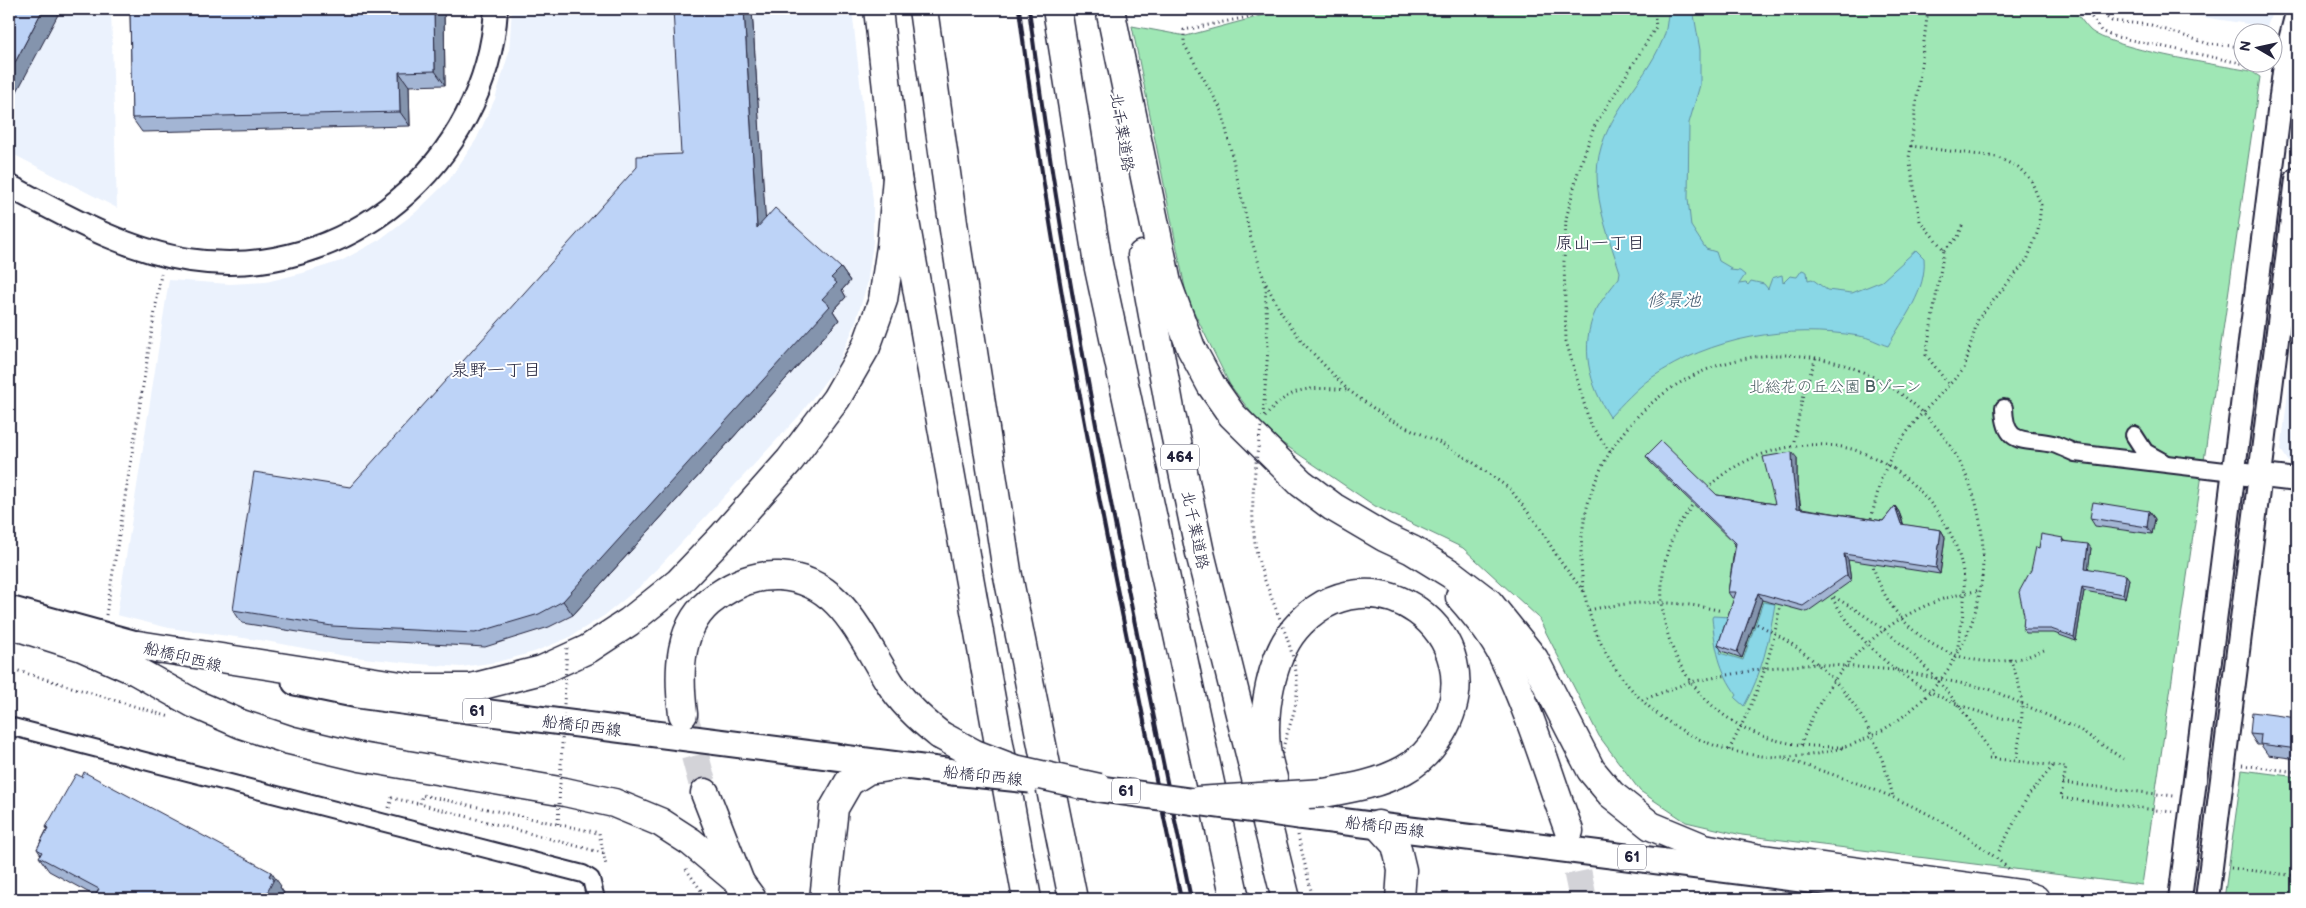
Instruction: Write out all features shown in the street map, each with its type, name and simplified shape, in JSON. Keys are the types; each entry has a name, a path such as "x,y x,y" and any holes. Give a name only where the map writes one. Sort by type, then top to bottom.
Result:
{"highway":[{"path":"878,9 897,177 1028,899"},
{"path":"923,9 953,223 1007,571 1073,899"},
{"name":"464","path":"1057,9 1098,264 1235,899"},
{"name":"北千葉道路","path":"1106,9 1140,245 1172,419 1200,553 1286,899"},
{"path":"1110,9 1167,284 1191,348 1211,384 1232,415 1301,483 1425,566 1456,593 1480,619 1502,655 1527,714 1569,831"},
{"path":"138,645 414,688 471,688 542,670 588,649 629,622 679,582 722,537 790,460 836,399 866,347 883,300 891,247 897,177"},
{"path":"1384,538 1412,550 1451,574 1489,602 1534,659 1591,770 1611,794 1651,826 1704,848 1756,858 2021,894 2035,899"},
{"path":"968,575 973,644 1013,874 1014,899"},
{"path":"683,714 680,660 689,630 706,603 736,583 765,576 794,577 816,584 847,614 867,642 891,685 914,714 940,735 975,754 1014,768 1099,788"},
{"path":"1196,801 1324,793 1367,786 1406,770 1432,747 1449,719 1456,690 1455,667 1445,642 1425,615 1392,596 1358,593 1332,601 1308,613 1285,642 1272,674 1267,703 1266,748 1300,899"},
{"path":"9,624 82,647 136,671 211,711 241,724 289,740 360,757 565,792 614,803 660,822 691,842 746,892"},
{"path":"824,899 834,808 849,782 868,770 894,766"},
{"path":"705,793 746,892"},
{"path":"1378,826 1396,845 1402,870 1400,899"}],"main road":[{"name":"船橋印西線","path":"9,609 138,645 252,673 358,694 894,766 1099,788 1298,816 1966,899"}],"street":[{"path":"9,186 120,241 154,253 190,260 231,264 268,261 306,252 343,238 383,213 415,185 445,152 463,123 485,76 495,27 496,9"},
{"path":"2181,896 2286,56 2297,13"},
{"path":"2207,898 2297,179"},
{"path":"2004,408 2004,421 2007,428 2014,438 2024,442 2053,444 2075,453 2297,480"},
{"path":"2134,435 2145,452 2167,464"},
{"path":"9,726 583,874 590,879 596,899"}],"path":[{"path":"1266,9 1254,16 1184,30 1184,44 1222,111 1251,239 1265,282 1282,314 1304,344 1348,390 1390,420 1437,441 1471,461 1510,490 1540,528 1560,561 1585,594"},
{"path":"1610,452 1590,424 1566,342 1564,269 1566,219 1578,172 1594,126 1656,27 1654,9"},
{"path":"1928,9 1909,158 1920,222 1944,250"},
{"path":"2086,9 2101,31 2112,36 2234,62"},
{"path":"2095,9 2112,21 2151,25 2209,44 2234,46"},
{"path":"1870,528 1880,479 1894,450 1916,420 1964,369 1978,319 2026,260 2038,231 2041,205 2031,180 2018,167 1996,156 1911,146"},
{"path":"1949,385 1926,354 1944,250 1958,237 1963,224"},
{"path":"106,618 161,274"},
{"path":"1265,282 1268,349 1263,419 1253,487 1254,539 1260,566 1291,654 1297,679 1298,700 1283,746 1281,759"},
{"path":"1778,355 1816,358 1858,369 1894,388 1924,412 1958,458 1970,484 1978,510 1983,566 1980,590 1972,620 1957,655 1930,693 1910,711 1873,735 1846,747 1810,756 1782,758 1754,756 1701,740 1676,728 1642,700 1617,670 1602,646 1585,594 1581,557 1585,521 1594,485 1610,452 1635,420 1665,393 1700,372 1738,360 1778,355"},
{"path":"1794,441 1803,394 1816,358"},
{"path":"1263,419 1285,395 1300,389 1348,390"},
{"path":"1702,494 1711,484 1741,464 1775,450 1814,444 1848,448 1880,460 1909,480 1934,506 1952,537 1963,572 1963,608 1957,655"},
{"path":"1697,498 1679,525 1670,548 1664,573 1664,624 1682,672 1717,712 1760,735 1801,745 1846,747"},
{"path":"1872,559 1877,579 1883,592 1901,620 1914,632 1940,648 1973,659 2021,658 2047,649"},
{"path":"1801,745 1807,726 1834,680 1866,645 1885,629 1928,605 1980,590"},
{"path":"2021,722 1988,716 1960,706 1930,693 1894,670 1866,645 1846,620 1833,598 1885,629 1936,677 1989,689 2080,730 2123,759"},
{"path":"1589,610 1623,603 1663,603 1697,605 1722,611"},
{"path":"1729,750 1742,726 1766,668 1776,633 1780,605"},
{"path":"1757,624 1776,633 1818,664 1845,692 1873,735 1888,774 1893,797"},
{"path":"560,649 574,641"},
{"path":"558,824 567,645"},
{"path":"2010,659 2021,687 2023,704 2016,762"},
{"path":"1642,700 1690,682 1766,668 1818,664 1846,665 1936,677"},
{"path":"1940,679 1995,759"},
{"path":"1782,758 1893,797 1934,817 1965,834 1988,850 2012,872"},
{"path":"1989,758 2066,767 2061,798 2174,812"},
{"path":"2236,764 2297,772"},
{"path":"1999,851 2028,796 2053,766"},
{"path":"2063,783 2176,796"},
{"path":"420,804 422,795 599,833 606,865"},
{"path":"388,810 392,798 603,853"},
{"path":"2239,869 2297,876"},
{"path":"2279,899 2297,895"}],"shaded area":[{"path":"9,9 111,9 117,208 9,152"},
{"path":"512,9 852,9 873,201 873,242 867,285 854,327 836,367 799,416 642,585 605,615 568,638 534,652 497,662 461,667 419,664 345,656 266,641 169,628 117,615 169,280 230,284 266,282 303,273 341,261 379,240 416,212 449,180 476,140 495,99 509,52"},
{"path":"2151,9 2273,9 2269,22 2235,22"},
{"path":"2297,319 2297,463 2289,462 2281,450"}],"green space":[{"name":"北総花の丘公園 Bゾーン","path":"1276,9 2073,9 2090,30 2119,44 2234,68 2234,72 2252,72 2260,77 2142,885 1742,835 1686,822 1640,791 1599,736 1538,617 1463,548 1375,506 1266,432 1230,385 1187,298 1132,26 1186,36 1268,14"},
{"path":"2242,770 2297,777 2297,899 2224,899"}],"water":[{"name":"修景池","path":"1669,9 1693,9 1700,50 1700,85 1689,123 1688,199 1691,226 1706,249 1716,252 1719,261 1731,268 1730,270 1740,271 1745,275 1739,284 1746,283 1748,285 1751,281 1764,284 1768,289 1772,278 1782,275 1783,283 1790,276 1797,277 1802,270 1807,272 1808,280 1812,279 1827,290 1852,293 1882,281 1916,250 1924,258 1924,270 1922,282 1913,304 1888,346 1863,337 1832,333 1778,333 1751,337 1699,352 1674,364 1651,378 1635,391 1610,417 1592,379 1587,351 1588,337 1596,310 1619,278 1620,272 1599,200 1597,175 1599,155 1613,120 1655,56 1663,39"},
{"path":"1763,602 1775,604 1773,617 1756,682 1744,706 1735,698 1737,695 1722,668 1716,649 1712,618 1713,616 1731,617 1720,653 1743,660"}],"building":[{"path":"9,9 43,9 9,74"},
{"path":"130,9 434,9 435,71 399,72 400,112 132,118"},
{"path":"673,9 744,9 757,228 775,208 841,268 831,278 837,283 822,299 830,306 563,601 539,614 475,633 332,626 233,610 254,472 350,487 637,167 637,156 681,154"},
{"path":"1661,441 1717,495 1775,504 1763,457 1792,452 1797,508 1883,521 1895,506 1901,524 1941,530 1936,568 1844,554 1847,575 1803,606 1758,593 1737,652 1718,645 1736,592 1728,592 1736,543 1646,456"},
{"path":"2093,502 2149,511 2147,527 2090,518"},
{"path":"2041,534 2063,538 2062,541 2088,544 2085,568 2126,575 2123,594 2082,587 2074,637 2051,629 2023,629 2024,615 2019,592 2031,570 2036,547 2039,548"},
{"path":"2252,712 2297,718 2297,749 2260,744 2261,735 2250,734"},
{"path":"84,772 271,872 269,876 274,879 264,899 93,899 99,889 39,857 42,852 37,849 48,828 46,827 76,774 82,777"}],"tunnel":[{"path":"684,715 705,793"},
{"path":"1569,831 1583,899"}],"railway":[{"path":"1019,9 1052,233 1091,456 1181,899"},
{"path":"1029,9 1044,121 1081,344 1123,567 1191,899"}],"district":[{"name":"原山一丁目","path":"1600,243"},
{"name":"泉野一丁目","path":"496,370"}]}
